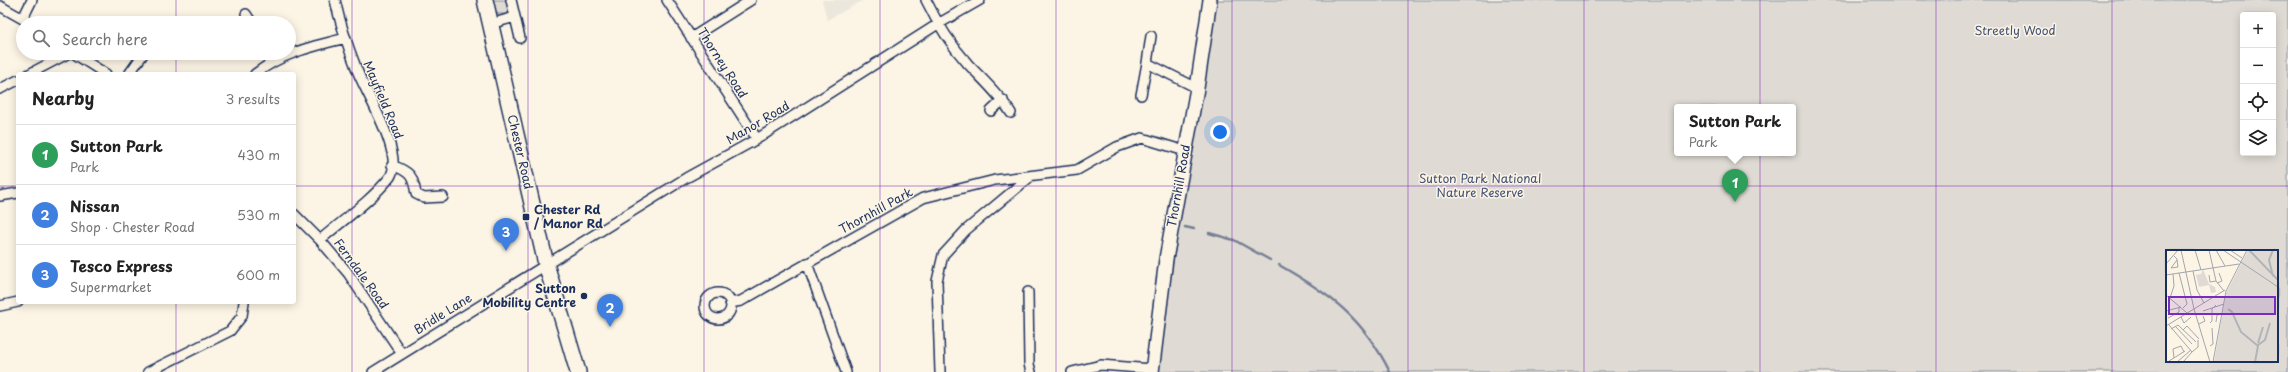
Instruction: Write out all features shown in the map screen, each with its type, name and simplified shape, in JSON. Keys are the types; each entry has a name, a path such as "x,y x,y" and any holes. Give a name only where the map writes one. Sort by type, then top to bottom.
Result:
{"highway":[{"name":"Chester Road","path":"485,0 546,264 578,372"}],"main road":[{"name":"Thornhill Road","path":"1152,370 1166,259 1210,0"}],"street":[{"path":"28,16 32,0"},
{"name":"Mayfield Road","path":"320,240 359,207 391,176 393,155 385,128 357,70 335,0"},
{"path":"511,0 520,38"},
{"name":"Thorney Road","path":"667,0 757,139"},
{"path":"691,38 751,0"},
{"path":"926,0 938,24 967,63 1003,100 1011,112"},
{"name":"Manor Road","path":"546,264 686,178 757,139 938,24 980,0"},
{"path":"0,6 19,16"},
{"path":"490,24 515,17"},
{"path":"1141,95 1151,36"},
{"path":"296,50 346,38"},
{"path":"33,72 56,60"},
{"path":"84,60 103,72"},
{"path":"130,72 139,60"},
{"path":"257,72 269,60"},
{"path":"1147,63 1196,88"},
{"path":"0,89 16,81"},
{"path":"991,111 1003,100"},
{"name":"Thornhill Park","path":"730,303 741,301 807,262 923,198 995,180 1077,170 1117,147 1142,138 1185,151"},
{"path":"392,165 407,171 414,182 416,194 424,198 443,197"},
{"path":"940,372 937,281 943,255 966,230 1031,176"},
{"path":"0,196 16,193"},
{"name":"Ferndale Road","path":"296,216 320,240 348,273 402,354"},
{"path":"807,262 846,372"},
{"name":"Bridle Lane","path":"373,372 546,264"},
{"path":"1028,292 1034,320 1029,364 1031,372"},
{"path":"0,306 16,302"},
{"path":"148,372 230,331 242,316 244,304"},
{"path":"1072,372 1102,364 1152,370"}],"shaded area":[{"path":"822,0 864,0 827,20"}],"green space":[{"path":"493,0 507,0 508,14 496,14"},
{"name":"Sutton Park National Nature Reserve","path":"1214,0 2288,0 2288,372 1156,372"}],"waterway":[{"path":"1185,227 1194,229"},
{"path":"1209,233 1234,240 1270,260"},
{"path":"1279,265 1314,286 1344,309 1380,353 1390,372"}],"place":[{"name":"Sutton Park","path":"1735,202"},
{"name":"Chester Rd / Manor Rd","path":"526,217"},
{"name":"Tesco Express","path":"506,251"},
{"name":"Sutton Mobility Centre","path":"584,296"},
{"name":"Nissan","path":"610,327"}],"park label":[{"name":"Streetly Wood","path":"2015,31"}]}
